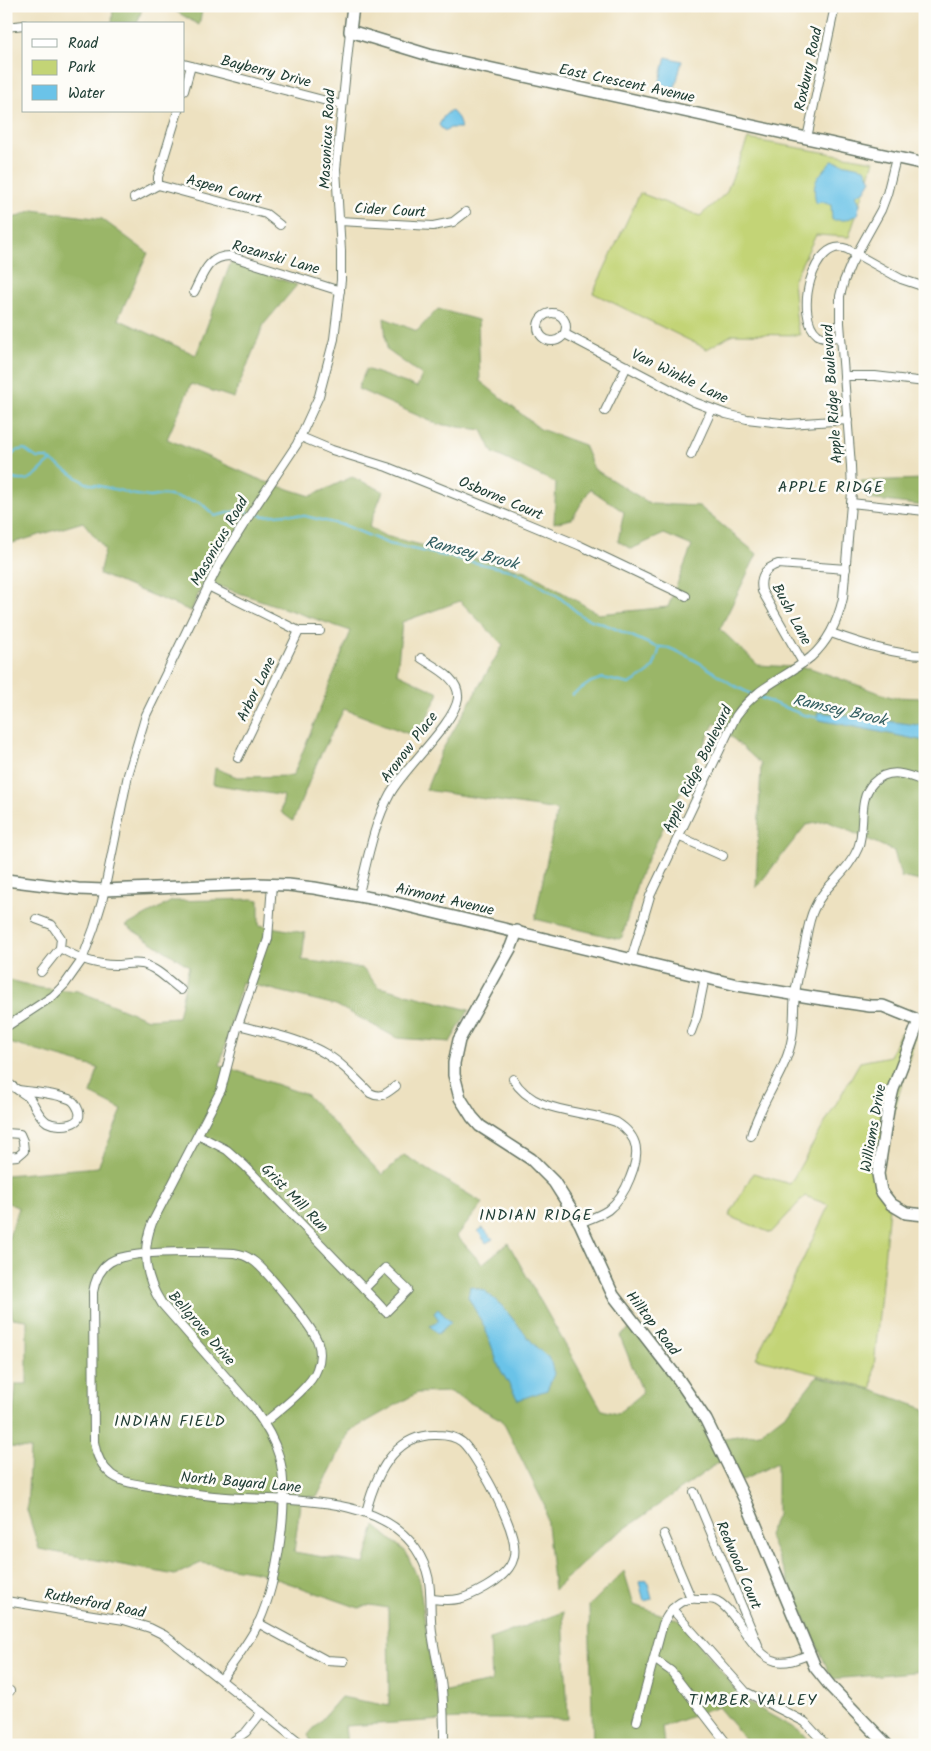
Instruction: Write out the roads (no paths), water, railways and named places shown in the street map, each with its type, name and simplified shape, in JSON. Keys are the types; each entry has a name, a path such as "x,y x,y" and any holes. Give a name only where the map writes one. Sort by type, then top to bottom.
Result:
{"street":[{"path":"350,31 353,6"},
{"name":"Roxbury Road","path":"807,138 835,6"},
{"path":"6,27 22,25"},
{"name":"Masonicus Road","path":"6,1027 53,996 65,984 82,960 94,928 104,890 128,775 146,715 228,547 301,437 319,396 334,339 340,290 341,265 336,169 350,31"},
{"name":"East Crescent Avenue","path":"350,31 429,55 925,164"},
{"path":"185,82 187,65"},
{"name":"Bayberry Drive","path":"187,65 342,104"},
{"path":"134,198 158,185 158,177 178,112"},
{"name":"Apple Ridge Boulevard","path":"631,960 650,896 736,716 743,706 762,689 803,663 821,647 831,633 840,612 846,569 851,503 851,466 841,337 840,296 844,281 881,210 896,158"},
{"name":"Aspen Court","path":"158,185 266,214 280,225"},
{"name":"Cider Court","path":"339,221 433,226 452,222 466,212"},
{"path":"841,337 819,336 812,327 808,308 808,284 818,263 831,248 840,246 901,280 925,287"},
{"name":"Rozanski Lane","path":"194,292 205,269 213,260 221,256 230,256 340,290"},
{"name":"Van Winkle Lane","path":"565,334 694,402 712,409 768,423 810,424 848,420"},
{"path":"605,411 627,366"},
{"path":"844,376 875,376 925,382"},
{"path":"691,455 712,409"},
{"name":"Osborne Court","path":"301,437 338,452 387,467 492,509 581,546 686,596"},
{"path":"851,503 925,511"},
{"name":"Bush Lane","path":"803,663 762,591 761,584 764,573 772,566 778,564 846,569"},
{"path":"208,586 299,631 320,631"},
{"name":"Arbor Lane","path":"238,758 299,631"},
{"path":"831,633 856,642 904,653 925,655"},
{"name":"Aronow Place","path":"358,897 381,813 389,797 401,777 446,722 458,699 458,692 446,674 421,658"},
{"path":"751,1136 758,1113 781,1074 786,1060 795,1023 795,995 813,910 825,890 847,868 858,848 863,824 863,806 867,791 877,779 892,773 907,774 925,782"},
{"path":"678,836 723,856"},
{"name":"Airmont Avenue","path":"6,880 78,889 104,890 272,884 314,888 517,931 705,978 795,995 870,1006 883,1006 922,1022"},
{"name":"Bellgrove Drive","path":"221,1680 258,1624 270,1592 284,1501 284,1485 279,1456 274,1440 254,1409 162,1304 149,1279 145,1254 146,1242 152,1222 221,1090 238,1025 268,939 272,884"},
{"path":"36,919 52,925 61,938 60,948 42,972"},
{"name":"Hilltop Road","path":"517,931 511,947 459,1040 454,1062 456,1087 465,1108 472,1118 490,1133 515,1147 543,1170 564,1195 580,1223 613,1295 679,1380 706,1420 747,1504 815,1667 831,1687 887,1745"},
{"path":"60,948 82,960 105,965 143,964 155,969 181,990"},
{"path":"691,1032 697,1016 705,978"},
{"name":"Williams Drive","path":"922,1022 893,1090 878,1174 881,1191 891,1204 906,1213 925,1215"},
{"path":"238,1025 305,1044 327,1054 375,1096 385,1095 396,1086"},
{"path":"513,1079 530,1098 561,1109 616,1122 624,1126 634,1139 637,1155 636,1164 622,1195 599,1215 580,1223"},
{"path":"6,1082 18,1090 27,1096 36,1111 47,1122 68,1125 77,1121 80,1112 76,1104 70,1099 18,1090"},
{"path":"6,1133 20,1134 24,1151 18,1156 6,1157"},
{"name":"Grist Mill Run","path":"198,1135 227,1150 245,1166 386,1312 408,1290 386,1268 364,1289"},
{"name":"North Bayard Lane","path":"264,1423 309,1383 318,1368 320,1351 312,1330 259,1265 244,1255 226,1253 130,1255 110,1262 98,1275 93,1292 94,1442 100,1460 112,1474 128,1483 207,1495 306,1502 366,1512 378,1516 397,1528 416,1548 427,1571 432,1599 432,1632 443,1702 444,1745"},
{"path":"366,1512 370,1496 382,1469 391,1456 406,1443 415,1438 434,1435 444,1435 462,1442 490,1484 510,1525 515,1542 513,1558 509,1567 498,1580 472,1595 458,1600 432,1599"},
{"name":"Redwood Court","path":"694,1492 760,1649"},
{"path":"664,1534 691,1598"},
{"path":"724,1606 738,1597"},
{"path":"638,1721 663,1624 672,1609 681,1602 691,1598 715,1600 724,1606 764,1655 776,1662 792,1660 810,1654"},
{"name":"Rutherford Road","path":"6,1601 124,1620 150,1628 164,1635 221,1680"},
{"path":"672,1609 746,1692 805,1722 826,1745"},
{"path":"258,1624 326,1660 344,1661"},
{"path":"654,1659 671,1671 728,1745"},
{"path":"221,1680 303,1745"},
{"path":"228,1745 246,1732 262,1712"}],"water":[{"path":"666,57 682,61 675,88 659,84"},
{"path":"451,110 458,118 461,128 450,128 446,131 439,125 444,116"},
{"path":"832,161 865,168 871,180 865,190 856,195 860,204 857,215 846,220 832,220 831,205 822,202 816,203 815,184 819,175"},
{"path":"817,712 925,726 925,741 820,720"},
{"path":"483,1228 493,1239 486,1243 478,1231"},
{"path":"470,1286 485,1291 502,1306 537,1348 550,1359 554,1374 547,1390 518,1400 499,1367 485,1328 468,1297"},
{"path":"438,1309 451,1322 438,1334 430,1326 439,1320 434,1313"},
{"path":"647,1580 652,1599 644,1601 639,1582"}],"waterway":[{"name":"Ramsey Brook","path":"6,462 16,451 24,449 37,458 47,458 86,483 130,494 150,497 164,495 200,502 215,516 240,510 248,512"},
{"path":"6,477 27,480 36,475 51,461"},
{"name":"Ramsey Brook","path":"255,514 264,516 286,514 305,516 346,526 389,544 514,571 559,597 583,617 654,646 669,648 681,653 751,694"},
{"path":"572,695 591,682 603,678 629,684 637,680 651,670 656,662 660,647"},
{"name":"Ramsey Brook","path":"758,697 804,715 820,718"}],"district":[{"name":"APPLE RIDGE","path":"831,486"},
{"name":"INDIAN RIDGE","path":"536,1214"},
{"name":"INDIAN FIELD","path":"170,1420"},
{"name":"TIMBER VALLEY","path":"753,1699"}]}
